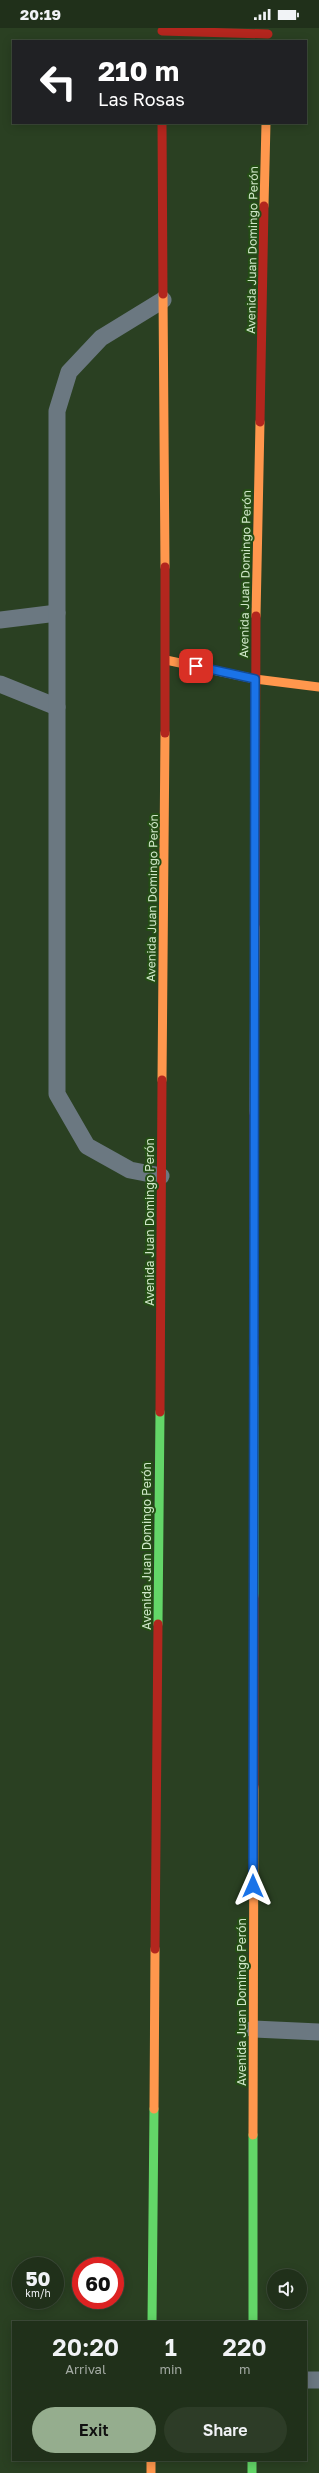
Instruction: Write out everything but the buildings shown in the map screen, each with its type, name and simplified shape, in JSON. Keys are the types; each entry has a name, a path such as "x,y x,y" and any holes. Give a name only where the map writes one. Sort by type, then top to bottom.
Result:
{"main road":[{"path":"162,30 268,34"},
{"name":"Avenida Juan Domingo Perón","path":"152,2321 166,660 162,124"},
{"name":"Avenida Juan Domingo Perón","path":"253,2321 255,679 266,124"},
{"path":"166,660 255,679 319,686"},
{"path":"151,2461 151,2473"},
{"path":"252,2461 252,2473"}],"lane":[{"path":"161,1176 130,1170 87,1146 57,1094 57,411 69,372 101,338 163,300"},
{"path":"0,620 57,613"},
{"path":"0,684 57,707"},
{"path":"253,2028 319,2032"},
{"path":"307,2380 319,2380"}],"traffic: fast":[{"path":"254,1366 254,1596"},
{"path":"158,1624 160,1412"},
{"path":"152,2321 154,2109"},
{"path":"253,2135 253,2321"},
{"path":"252,2461 252,2473"}],"traffic: slow":[{"path":"264,206 266,124"},
{"path":"163,294 165,567"},
{"path":"256,616 260,422"},
{"path":"166,660 255,679 319,687"},
{"path":"162,1080 165,733"},
{"path":"254,1113 255,927"},
{"path":"253,2135 254,1787"},
{"path":"154,2109 155,1949"},
{"path":"151,2461 151,2473"}],"traffic: jam":[{"path":"162,31 268,34"},
{"path":"162,124 163,294"},
{"path":"260,422 264,206"},
{"path":"165,567 165,733"},
{"path":"255,927 256,616"},
{"path":"160,1412 162,1080"},
{"path":"254,1113 254,1366"},
{"path":"254,1596 254,1787"},
{"path":"155,1949 158,1624"}],"route":[{"path":"196,666 255,679 253,1886"}]}
